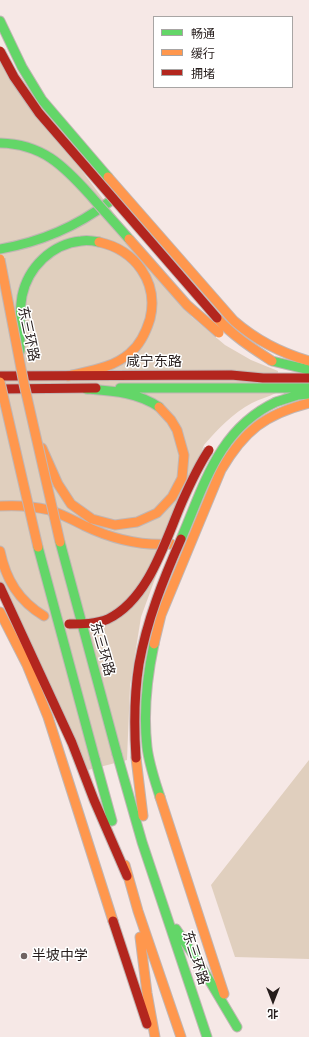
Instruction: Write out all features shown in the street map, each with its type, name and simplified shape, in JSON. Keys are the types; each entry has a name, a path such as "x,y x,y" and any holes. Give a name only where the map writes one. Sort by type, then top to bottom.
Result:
{"main road":[{"path":"0,21 17,58 38,94 60,122 225,312 236,323 272,347 289,355 309,361"},
{"path":"0,51 35,108 108,195 226,328 250,347 272,361"},
{"path":"0,143 19,144 31,147 56,160 74,177 187,305 216,331 240,346 272,361 286,366 307,370"},
{"path":"0,249 30,243 64,231 92,216 121,192"},
{"path":"20,365 21,308 24,289 28,278 40,261 51,251 71,243 89,241 109,243 125,252 142,269 151,292 152,315 144,337 134,350 112,364 96,370 68,376"},
{"name":"东三环路","path":"0,260 20,365 48,494 80,623 142,842 175,945 207,1037"},
{"path":"231,375 262,371 307,370"},
{"name":"咸宁东路","path":"0,376 231,375 263,378 309,378"},
{"path":"0,382 42,566 95,759 138,911 181,1037"},
{"name":"咸宁东路","path":"0,389 309,388"},
{"path":"34,429 58,484 68,500 76,509 91,519 103,524 118,526 137,523 154,515 167,504 177,490 182,476 184,460 183,444 175,425 163,410 155,404 142,398 128,394 86,389"},
{"path":"228,428 250,414 276,402 298,395 309,394"},
{"path":"240,1037 217,975 162,806 150,764 146,740 145,713 147,687 155,637 166,603 221,470 233,449 242,438 260,423 273,415 291,408 309,404"},
{"path":"152,871 136,758 135,732 137,679 147,630 160,589 205,481 216,459 236,430 267,406"},
{"path":"0,550 4,568 12,587 21,599 38,613 50,619 71,624 91,623 112,616 129,604 146,584 192,479 214,443"},
{"path":"0,506 31,507 56,512 105,534 135,543 156,545 191,542"},
{"path":"0,587 72,742 94,800 128,876"},
{"path":"0,595 12,614"},
{"path":"0,612 27,665 48,717 114,928 152,1037"},
{"path":"138,911 147,993 155,1037"},
{"path":"166,913 199,963 237,1027"}],"shaded area":[{"path":"0,62 192,317 225,345 251,360 278,371 276,393 252,403 232,416 204,445 141,617 130,686 127,760 88,770 0,584"},
{"path":"309,760 309,959 235,957 211,885"}],"traffic: fast":[{"path":"0,21 22,67 42,100 108,177"},
{"path":"0,143 28,147 51,158 80,184 129,239"},
{"path":"0,249 44,238 58,232 84,219 109,202"},
{"path":"20,351 20,317 22,296 25,285 36,267 51,252 70,243 83,241 99,242"},
{"path":"272,361 309,370"},
{"path":"120,388 309,388"},
{"path":"86,389 133,395 159,407"},
{"path":"276,402 298,395 309,394"},
{"path":"181,539 206,479 215,461 227,443 240,427 256,413 276,402"},
{"path":"60,542 117,754"},
{"path":"38,547 95,759"},
{"path":"154,644 149,669 145,721 149,760 160,797"},
{"path":"117,754 142,842 207,1037"},
{"path":"95,759 112,821"},
{"path":"176,929 199,963 237,1027"}],"traffic: slow":[{"path":"108,177 234,321 242,328 269,345 309,361"},
{"path":"129,239 187,305 219,333"},
{"path":"68,376 108,366 123,358 140,342 150,319 152,305 151,292 147,280 141,270 133,260 123,252 112,246 99,242"},
{"path":"0,259 24,384 60,542"},
{"path":"217,318 236,336 272,361"},
{"path":"0,382 38,547"},
{"path":"154,644 161,615 221,470 230,456 238,445 257,426 280,413 309,403"},
{"path":"42,448 58,484 71,504 92,519 115,525 137,522 157,513 172,497 182,478 184,455 177,430 171,420 159,407"},
{"path":"0,506 24,506 49,510 95,531 116,538 138,543 171,544"},
{"path":"0,551 6,571 15,589 27,604 44,616"},
{"path":"0,612 27,665 48,717 113,921"},
{"path":"136,758 143,816"},
{"path":"160,797 224,994"},
{"path":"125,865 138,911 181,1037"},
{"path":"140,937 147,993 155,1037"}],"traffic: jam":[{"path":"0,51 14,77 39,113 217,318"},
{"path":"0,376 231,375 263,378 309,378"},
{"path":"0,389 96,388"},
{"path":"69,624 84,624 103,621 122,610 134,598 154,568 191,482 209,450"},
{"path":"136,758 136,687 142,648 156,600 181,539"},
{"path":"0,587 72,743 94,800 127,876"},
{"path":"113,921 147,1024"}],"place":[{"name":"半坡中学","path":"24,956"}]}
